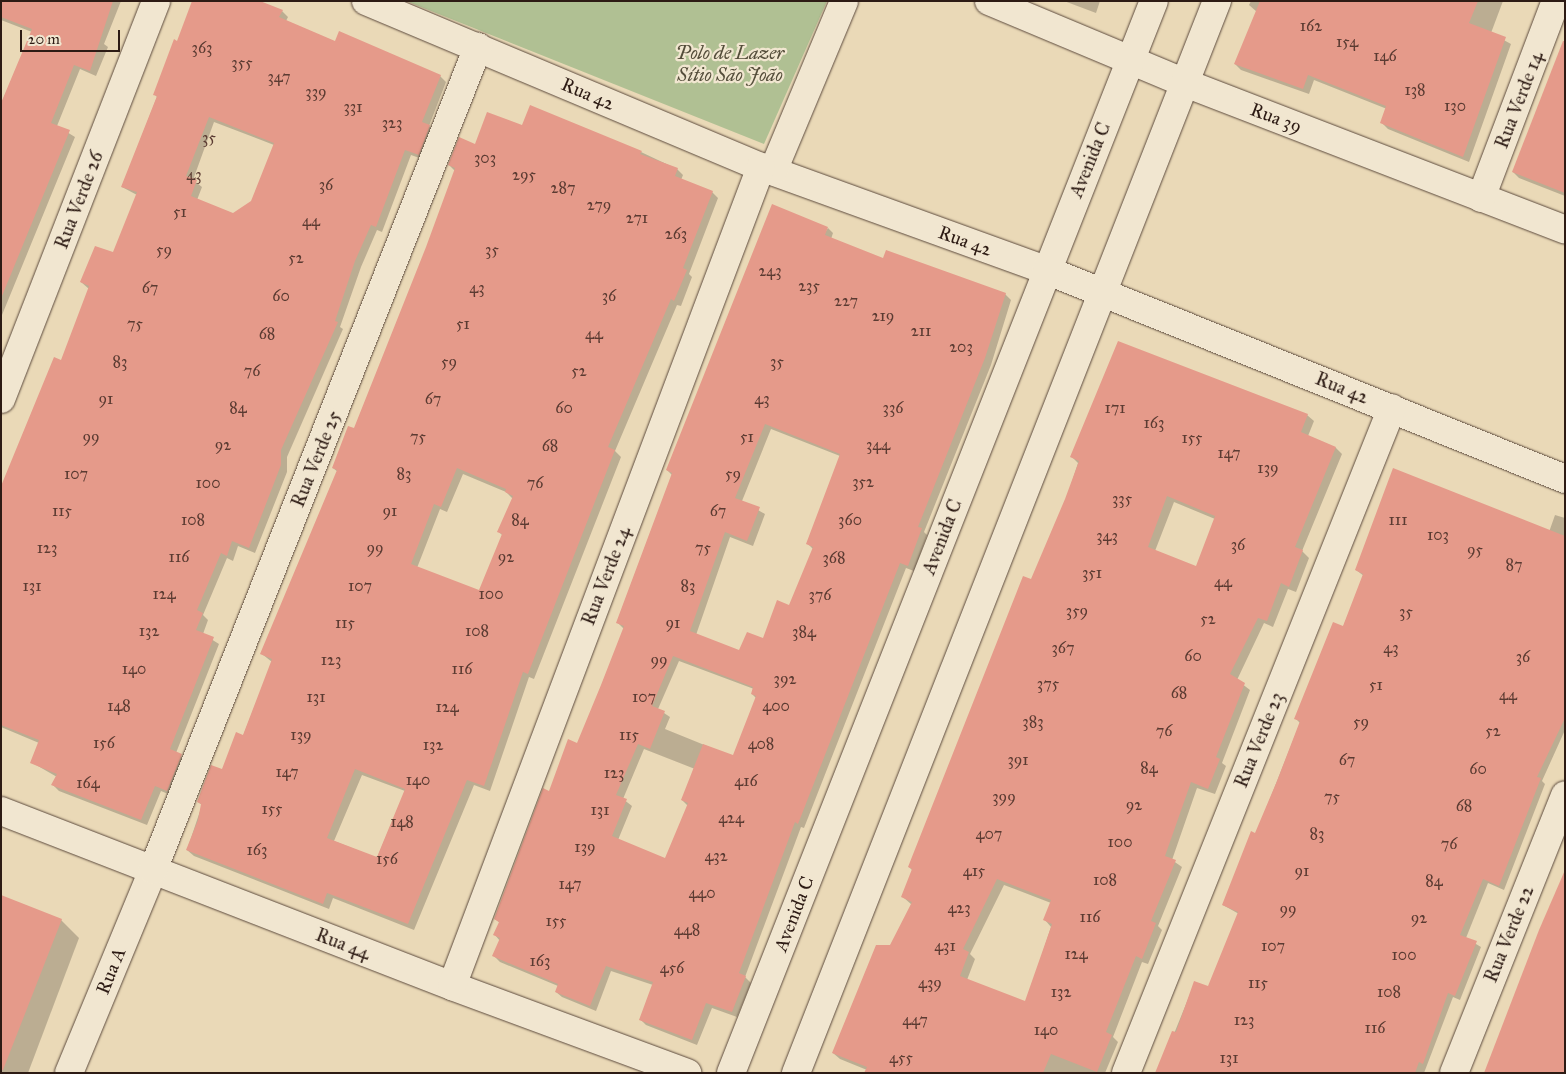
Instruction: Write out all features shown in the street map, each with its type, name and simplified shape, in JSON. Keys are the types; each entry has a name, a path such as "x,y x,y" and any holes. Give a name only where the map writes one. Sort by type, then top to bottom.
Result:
{"street":[{"name":"Rua Verde 26","path":"1,399 156,1"},
{"name":"Rua 42","path":"366,1 767,169 1046,270 1565,478"},
{"name":"Rua Verde 24","path":"452,986 767,169 844,1"},
{"name":"Rua 39","path":"989,1 1131,58 1186,83 1565,230"},
{"name":"Avenida C","path":"731,1073 1046,270 1154,1"},
{"path":"796,1073 1100,292 1186,83 1217,1"},
{"name":"Rua Verde 14","path":"1481,198 1556,1"},
{"name":"Rua Verde 25","path":"153,870 478,47"},
{"name":"Rua Verde 23","path":"1126,1073 1392,408"},
{"name":"Rua Verde 22","path":"1454,1073 1565,795"},
{"name":"Rua 44","path":"1,811 452,986 686,1073"},
{"name":"Rua A","path":"69,1073 153,870"}],"green space":[{"name":"Polo de Lazer Sítio São João","path":"406,1 827,1 764,144"}],"building":[{"path":"1,1 113,1 90,71 74,65 51,123 70,130 2,296 1,103 32,29 1,17"},
{"path":"192,1 260,1 283,10 279,17 335,41 339,31 441,75 422,122 430,125 419,155 405,150 376,227 371,225 355,261 335,321 338,322 281,450 281,465 249,548 232,541 227,556 221,553 197,610 203,613 196,630 214,637 170,749 182,754 167,791 155,786 141,820 51,785 57,774 30,763 39,740 1,725 1,486 54,357 61,360 89,286 80,282 95,246 113,252 137,192 121,187 157,96 153,95 174,39 177,41","holes":["209,117 274,143 251,201 233,213 191,196 197,180 186,176"]},
{"path":"1260,1 1478,1 1469,23 1506,37 1463,157 1380,123 1386,106 1308,75 1303,89 1234,64"},
{"path":"1563,41 1565,41 1565,193 1512,172"},
{"path":"530,105 642,151 640,154 678,168 675,176 713,191 683,268 687,270 674,301 671,299 608,447 615,450 528,674 523,672 484,786 467,780 408,924 327,893 323,904 186,850 198,820 201,804 197,802 211,765 222,769 236,732 243,735 272,659 260,654 337,470 332,468 348,426 354,428 426,247 455,168 448,165 459,137 475,144 487,112 522,125","holes":["457,468 506,489 505,492 513,496 497,532 502,534 479,590 411,564 434,504 441,507","355,769 405,789 377,857 327,838"]},
{"path":"772,204 828,227 825,235 883,258 886,250 1006,293 985,358 918,527 922,528 908,566 900,563 798,824 795,822 739,973 746,976 732,1012 706,1003 692,1040 639,1020 653,982 606,966 590,1006 555,992 558,984 492,956 500,938 493,935 499,922 494,919 543,788 549,791 568,739 577,743 624,626 616,623 672,473 666,470","holes":["765,424 840,454 806,544 813,547 789,605 777,600 763,638 747,632 739,650 690,631 725,532 747,541 760,507 735,498","673,656 753,687 751,694 756,696 733,755 703,744 681,800 688,803 665,858 612,836 627,799 616,795 638,744 650,749 665,711 652,706"]},
{"path":"1118,341 1308,414 1301,432 1336,447 1295,547 1303,550 1289,587 1281,583 1267,621 1258,618 1230,674 1245,683 1216,757 1220,759 1208,789 1191,782 1165,856 1176,860 1151,921 1156,923 1142,959 1136,956 1106,1032 1112,1035 1097,1072 1051,1054 1043,1073 864,1073 867,1067 832,1053 876,945 890,945 912,902 901,897 912,869 908,867 1023,576 1031,579 1065,499 1079,461 1070,457","holes":["1167,496 1215,516 1196,566 1148,547","997,879 1051,900 1043,920 1052,924 1025,1001 960,976 969,952 963,949"]},
{"path":"1393,468 1565,536 1565,718 1537,777 1541,778 1499,886 1483,879 1460,935 1477,941 1455,996 1448,993 1423,1064 1419,1062 1415,1073 1155,1073 1172,1031 1176,1032 1194,981 1208,986 1238,912 1222,905 1251,831 1255,833 1277,781 1300,721 1294,719 1333,622 1343,626 1363,574 1355,570"},
{"path":"1565,870 1565,1073 1484,1073 1539,930"},
{"path":"1,895 62,919 3,1070 1,1070"}]}
